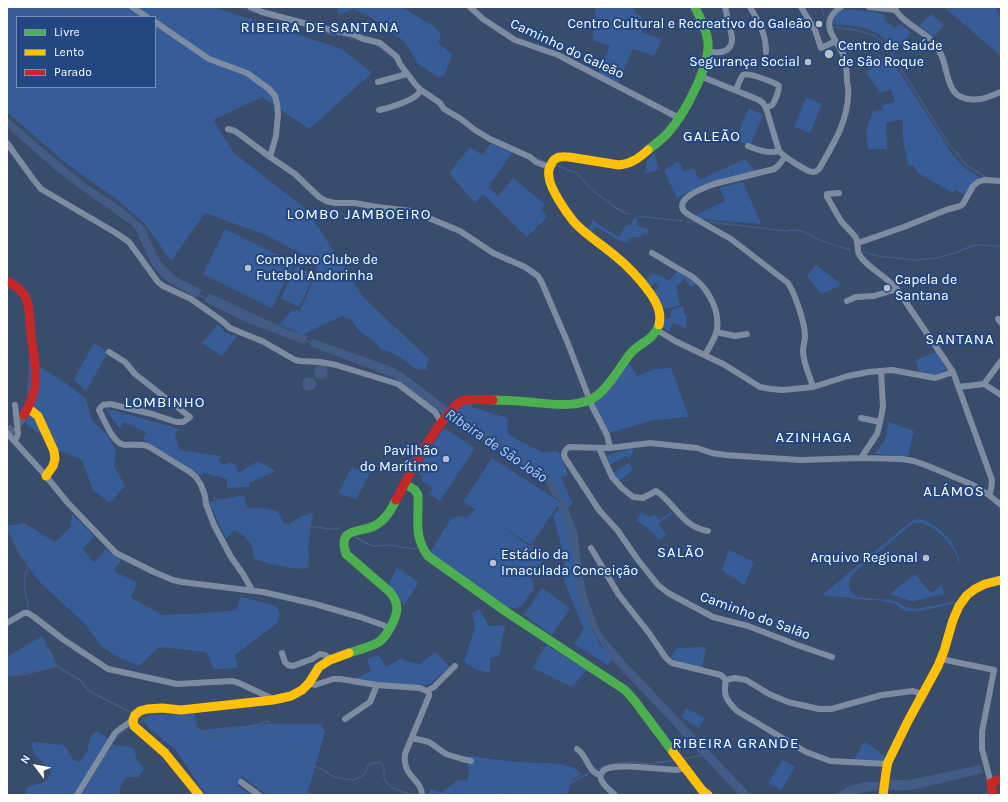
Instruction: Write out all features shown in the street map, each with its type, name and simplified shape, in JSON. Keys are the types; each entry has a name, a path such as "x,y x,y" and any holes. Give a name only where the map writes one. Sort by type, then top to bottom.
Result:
{"main road":[{"path":"199,795 165,753 134,726 133,720 135,715 140,710 147,709 162,708 181,710 273,700 291,696 302,690 309,683 315,671 330,660 377,643 384,638 395,618 397,610 395,598 346,554 342,545 344,539 349,534 358,530 372,527 382,522 387,516 428,440 458,403 466,400 572,404 590,400 606,388 633,350 649,340 657,330 660,321 660,313 657,302 628,266 582,230 573,220 550,182 548,176 551,164 556,158 571,158 618,165 630,162 643,154 666,135 694,94 706,60 708,51 707,39 695,7"},
{"path":"7,280 22,292 26,300 36,367 34,392 26,412 38,416 54,451 55,456 52,470 46,476"},
{"path":"405,484 415,490 418,495 419,540 422,548 428,556 508,613 625,690 702,790 708,795"},
{"path":"883,795 888,764 910,716 923,695 945,650 958,606 971,591 982,585 1001,580"},
{"path":"993,795 990,783 1001,779"}],"street":[{"path":"132,7 146,16"},
{"path":"250,7 262,12 322,28 352,34 380,43 397,58 407,74 421,90 440,103 444,109 490,139 530,157 536,162 551,164"},
{"name":"Caminho do Galeão","path":"470,7 483,19 516,40 558,55 679,118"},
{"path":"708,51 725,51 731,46 732,37 725,7"},
{"path":"750,7 762,27 766,39 766,52"},
{"path":"801,7 814,30 821,48 834,38"},
{"path":"700,76 736,90 763,103 766,108 779,151 785,157 808,171 813,172 819,169 844,121 848,96 847,67 843,54 830,29 832,16 836,10 841,7"},
{"path":"868,7 895,9 903,19 929,38 939,49 942,55 952,90 957,95 980,99 1001,92"},
{"path":"156,23 209,59 247,73 269,89 275,96 278,114 276,136 270,157"},
{"path":"378,82 407,74"},
{"path":"736,90 743,75 746,74 778,84 779,89 774,102 772,106 766,108"},
{"path":"379,110 393,106 418,95 421,90"},
{"path":"228,129 235,131 295,174 326,201 335,203 355,203 415,212 460,231 494,253 525,267 538,276 567,341 592,406 607,435 610,448"},
{"path":"7,143 41,189 130,242 158,282 163,286 191,299 230,328 264,342 295,360 336,365 398,384 444,420"},
{"path":"748,146 760,151 779,151"},
{"path":"785,157 774,169 706,187 690,195 683,202 682,206 684,211 689,215 731,239 788,283 792,289 805,330 803,351 813,387"},
{"path":"858,243 960,206 978,182 984,180 1001,181"},
{"path":"839,192 827,194 827,197 842,222 858,243 857,250 860,255 897,289 953,372 992,480 989,495"},
{"path":"652,253 693,277 704,288 711,300 716,311 716,332 706,355"},
{"path":"847,301 856,297 874,296 897,289"},
{"path":"657,330 675,341 725,365 760,387 771,389 783,390 813,387 848,376 869,372 892,370 935,378 953,372"},
{"path":"716,332 735,336 747,334"},
{"path":"109,352 125,362 136,374 190,417 183,422 176,422 152,414 110,404 103,405 99,410 112,436 120,444 148,446 196,477 201,485 214,525 231,557 244,574 252,590"},
{"path":"123,353 125,362"},
{"path":"984,384 1001,360"},
{"path":"861,458 877,434 880,422 883,407 881,371"},
{"path":"959,387 984,384 1001,395"},
{"path":"14,441 18,433 15,405"},
{"path":"861,418 880,422"},
{"path":"7,433 46,476 67,502 116,553 173,580 252,590 291,598 345,613 390,629"},
{"path":"708,531 696,528 689,524 664,496 656,491 643,498 633,497 612,477 599,448 650,443 697,448 719,454 769,458 801,460 861,458 902,459 928,466 973,485 1001,505"},
{"name":"Caminho do Salão","path":"599,448 569,447 564,455 599,510 618,531 658,585 668,593 713,617 748,626 832,657"},
{"path":"591,548 619,595 649,633 666,658 672,663 721,675 726,680"},
{"path":"7,623 24,613 28,613 64,640 108,669 177,684 232,681 273,700"},
{"path":"282,653 285,662 288,665 293,666 312,659 320,654 325,655 330,660"},
{"path":"941,659 994,670 981,735 982,749 990,783"},
{"path":"422,795 421,788 408,772 405,754 428,694 434,686 455,666"},
{"path":"726,680 735,678 746,680 769,694 788,702 819,709 831,709 882,695 912,691 923,695"},
{"path":"309,683 315,685 340,679 377,685 420,688 428,694"},
{"path":"726,680 724,688 726,698 737,711 806,752 830,761 888,764"},
{"path":"345,720 370,702 377,685"},
{"path":"77,795 115,734 120,728 133,720"},
{"path":"412,738 429,742 446,754 471,760"},
{"path":"577,749 583,755 593,771 600,775"},
{"path":"600,775 605,770 616,767 676,770 684,767"},
{"path":"600,775 602,782 615,795"},
{"path":"241,782 258,795"}],"shaded area":[{"path":"7,7 213,7 342,49 372,73 309,129 262,97 213,120 234,153 307,210 363,297 429,359 426,365 428,370 421,368 417,370 401,358 381,349 374,341 358,330 352,320 342,316 302,335 294,330 279,325 292,310 300,311 317,272 316,262 266,235 205,213 171,261 145,224 118,200 67,164 7,112"},
{"path":"338,7 402,7 433,26 441,34 438,43 452,54 444,76 438,77 418,64 405,42 372,18 353,9 338,15"},
{"path":"596,7 632,7 636,14 641,16 643,33 662,39 654,56 633,49 618,83 599,73 610,46 593,40"},
{"path":"944,7 995,7 1001,18 1001,56"},
{"path":"846,9 874,12 885,15 885,20 895,28 900,24 911,33 894,53 884,39 872,30 833,24 836,14"},
{"path":"931,14 944,25 934,37 919,26"},
{"path":"889,55 952,154 962,166 982,179 965,195 955,190 953,193 918,173 914,166 908,165 903,139 903,119 886,123 887,149 868,149 866,131 873,111 883,110 882,105 895,102 891,89 880,93 866,72"},
{"path":"806,97 822,104 810,133 794,127"},
{"path":"749,108 763,115 750,146 735,140"},
{"path":"491,143 512,153 488,187 498,196 513,178 545,204 541,209 547,217 527,237 483,194 475,203 449,173 470,147 482,155"},
{"path":"654,153 659,169 645,174 647,160"},
{"path":"745,159 756,171 701,187 677,198 664,170 678,161 684,172 694,168 699,180"},
{"path":"743,182 761,224 700,219 694,216 725,201 720,188"},
{"path":"636,217 637,225 649,230 647,235 644,233 639,237 629,238 628,243 618,240 597,227 594,228 592,232 588,229 593,219 599,225 619,237 626,225 631,225 633,219"},
{"name":"Complexo Clube de Futebol Andorinha","path":"225,229 294,263 272,308 203,274"},
{"path":"816,265 842,285 821,294 807,276"},
{"path":"296,266 314,275 299,307 281,298"},
{"path":"677,271 697,283 691,287 684,278 681,283 676,286 680,305 665,309 653,291 659,288 656,283 650,287 645,280 653,273 656,275 658,274 669,281"},
{"path":"683,306 684,315 687,315 686,329 673,323 669,332 660,325 665,318 671,318 671,310"},
{"path":"218,324 225,332 237,336 222,356 202,343"},
{"path":"94,343 108,352 86,391 74,379"},
{"path":"936,352 946,369 943,372 936,374 919,373 916,360"},
{"path":"29,360 67,384 86,399 92,420 108,436 116,450 114,466 125,486 110,503 93,490 82,460 57,450 39,433 26,424"},
{"path":"628,361 637,376 655,369 671,368 689,417 654,420 608,433 594,403 609,390"},
{"path":"472,403 472,407 507,418 508,433 516,439 543,453 556,451 560,453 568,475 561,477 570,498 569,499 573,502 568,509 553,480 543,469 454,412 459,406"},
{"path":"108,409 180,429 175,433 179,450 221,456 218,461 224,465 229,462 236,465 239,473 258,461 276,471 249,483 250,487 227,488 227,479 204,473 200,475 143,439 146,432 124,422 120,429 107,411"},
{"path":"889,422 914,431 908,456 875,454 885,439"},
{"name":"Pavilhão do Marítimo","path":"444,428 475,448 440,501 429,494 433,488 421,480 423,476 416,471"},
{"path":"633,448 633,453 629,459 626,456 610,465 606,456"},
{"path":"492,458 560,502 531,545 499,525 545,557 530,578 533,581 534,589 517,608 508,608 430,553 451,518 463,516 467,518 475,509 463,502"},
{"path":"363,461 373,468 356,499 338,493 352,467 357,470"},
{"path":"629,463 633,470 619,481 613,473"},
{"path":"244,495 247,508 261,508 278,511 285,526 302,516 313,513 308,546 309,567 299,569 275,565 254,559 252,545 242,534 234,530 226,539 209,502"},
{"path":"560,509 570,539 576,586 580,603 599,644 613,659 608,665 574,644 584,629 564,581 564,556 553,515"},
{"path":"641,512 650,517 655,514 659,520 671,512 672,514 658,524 667,535 658,540 654,533 636,521"},
{"path":"72,514 94,536 83,549 94,563 106,549 121,560 114,571 137,583 131,598 163,615 236,610 241,597 277,606 280,615 277,623 235,655 238,668 214,669 206,652 159,647 139,666 118,657 101,646 87,626 40,582 19,554 7,529 7,526 24,523 55,542 70,528"},
{"path":"920,519 933,525 948,539 956,551 961,566 953,549 941,534 930,526 919,522 913,523 853,574 849,583 851,592 857,597 890,600 915,609 954,601 955,603 921,611 910,611 902,610 896,604 877,600 822,595 913,520"},
{"path":"729,550 754,562 744,585 722,570"},
{"path":"397,568 419,582 404,605 387,587"},
{"path":"915,574 931,593 942,585 944,594 911,601 890,594"},
{"path":"542,588 570,608 552,635 524,615"},
{"path":"479,609 489,626 505,625 499,656 490,658 490,673 477,670 464,662 475,627 472,613"},
{"path":"42,636 58,666 9,676 7,674 7,657"},
{"path":"546,645 587,670 572,687 533,668"},
{"path":"706,647 702,668 678,663 671,657 677,648"},
{"path":"435,652 450,667 427,685 379,684 351,680 371,671 367,659 379,655 386,667 402,658 404,661 420,664"},
{"path":"686,708 705,718 699,728 681,717"},
{"path":"195,714 198,730 264,724 321,724 325,732 307,795 267,795 242,776 237,786 251,795 206,795 176,750 148,727 143,720 148,715"},
{"path":"97,731 115,746 124,746 134,749 137,760 144,768 139,777 126,777 121,785 119,795 26,795 26,788 45,782 52,772 35,755 31,744 36,742 64,745 73,760 80,762 87,752 91,736"},
{"path":"864,742 887,758 882,761 855,760"},
{"path":"471,756 512,762 569,766 581,774 572,780 567,795 428,795 431,789 441,793 458,780 467,781 469,773 467,757"},
{"path":"783,760 795,767 781,790 768,783"}],"water":[{"path":"7,117 61,164 85,183 124,209 145,228 159,259 170,271 178,278 202,290 197,298 168,282 160,275 152,265 134,227 54,169 7,127"},
{"path":"209,293 288,330 307,336 304,344 248,323 204,301"},
{"path":"313,339 392,367 404,374 450,409 444,415 395,378 310,346"},
{"path":"318,365 324,365 328,369 328,375 324,379 318,379 314,375 314,369"},
{"path":"306,377 312,377 316,381 316,387 312,391 306,391 302,387 302,381"},
{"path":"454,412 543,469 553,480 568,509 577,531 583,578 587,596 598,627 603,636 751,795 739,795 614,662 602,645 586,618 582,608 576,588 569,536 558,505 560,501 553,496 547,484 502,452 448,418"},
{"path":"981,765 983,773 916,789 888,790 889,780 909,780"},
{"path":"870,782 880,782 879,790 855,795 835,795 847,787"}],"waterway":[{"name":"RIBEIRA DE SANTANA","path":"239,7 256,13"},
{"path":"821,7 824,16"},
{"name":"RIBEIRA DE SANTANA","path":"297,24 332,35 341,35 364,42"},
{"path":"832,27 855,30 870,34 877,37 886,45 947,142 966,165 986,177"},
{"name":"RIBEIRA DE SANTANA","path":"378,46 395,60"},
{"name":"RIBEIRA DE SANTANA","path":"536,158 546,162"},
{"name":"RIBEIRA DE SANTANA","path":"555,165 566,169"},
{"name":"RIBEIRA DE SANTANA","path":"567,170 577,173 590,188 613,206 625,213 630,214"},
{"name":"RIBEIRA DE SANTANA","path":"638,216 682,221"},
{"name":"RIBEIRA DE SANTANA","path":"687,222 695,222"},
{"name":"RIBEIRA DE SANTANA","path":"706,222 786,231 796,230 805,232 822,241 850,249"},
{"name":"RIBEIRA DE SANTANA","path":"863,252 878,256 915,260 936,258 955,253 974,245 1001,246"},
{"path":"198,293 207,300"},
{"name":"Ribeira de São João","path":"304,340 312,343"},
{"path":"214,498 244,511 283,524 329,529 340,528"},
{"path":"7,528 12,532 28,567 24,584 28,610"},
{"path":"355,537 375,546 389,545 415,549 417,548"},
{"path":"40,643 50,652 55,665 80,680 89,691 132,713"},
{"path":"7,676 25,674 57,666"},
{"path":"138,716 146,719 156,715 203,731 216,739 227,732 268,721 280,737 287,740 292,746 302,752 311,765 334,777 353,780 364,775 369,764 379,762 384,766 384,778 391,787 411,795"},
{"path":"137,724 146,719"},
{"path":"83,795 110,747 118,736 131,727"},
{"path":"683,759 703,755"},
{"path":"595,770 611,764 631,762 649,764 674,760"},
{"path":"556,795 570,783 589,773"},
{"path":"498,795 514,789 524,795"}],"tunnel":[{"path":"7,434 24,415"}],"traffic: fast":[{"path":"648,150 674,126 695,90 705,64 708,52 708,42 703,24 695,7"},
{"path":"493,400 547,404 574,404 591,399 603,391 630,354 650,338 659,325"},
{"path":"405,484 415,490 418,495 418,527 420,541 428,556 508,613 625,690 673,752"},
{"path":"349,653 379,642 388,632 397,609 395,600 390,592 346,554 344,545 345,539 347,535 352,532 370,528 380,523 388,514 396,500"}],"traffic: slow":[{"path":"648,150 635,160 619,165 569,157 560,157 555,159 553,162 549,169 549,175 555,194 574,222 624,264 650,293 658,308 660,316 659,325"},
{"path":"28,408 38,416 54,451 55,459 53,466 46,476"},
{"path":"883,795 888,762 908,721 938,666 959,606 967,595 975,589 985,584 1001,580"},
{"path":"199,795 165,753 134,726 133,720 135,715 140,711 147,709 162,708 181,710 273,700 291,696 302,690 309,683 319,667 330,660 349,653"},
{"path":"673,752 702,790 708,795"}],"traffic: jam":[{"path":"7,281 17,287 25,296 29,312 35,366 35,386 32,398 24,415"},
{"path":"396,500 425,448 455,406 459,402 465,400 493,400"},
{"path":"993,795 991,783 1001,779"}],"place":[{"name":"Centro Cultural e Recreativo do Galeão","path":"819,24"},
{"name":"Centro de Saúde de São Roque","path":"829,54"},
{"name":"Segurança Social","path":"808,62"},
{"name":"Complexo Clube de Futebol Andorinha","path":"248,268"},
{"name":"Capela de Santana","path":"887,288"},
{"name":"Pavilhão do Marítimo","path":"446,459"},
{"name":"Arquivo Regional","path":"926,558"},
{"name":"Estádio da Imaculada Conceição","path":"493,563"}],"district":[{"name":"RIBEIRA DE SANTANA","path":"320,28"},
{"name":"GALEÃO","path":"712,137"},
{"name":"LOMBO JAMBOEIRO","path":"359,215"},
{"name":"SANTANA","path":"960,340"},
{"name":"LOMBINHO","path":"165,403"},
{"name":"AZINHAGA","path":"814,438"},
{"name":"ALÁMOS","path":"954,492"},
{"name":"SALÃO","path":"681,553"},
{"name":"RIBEIRA GRANDE","path":"736,744"}]}
